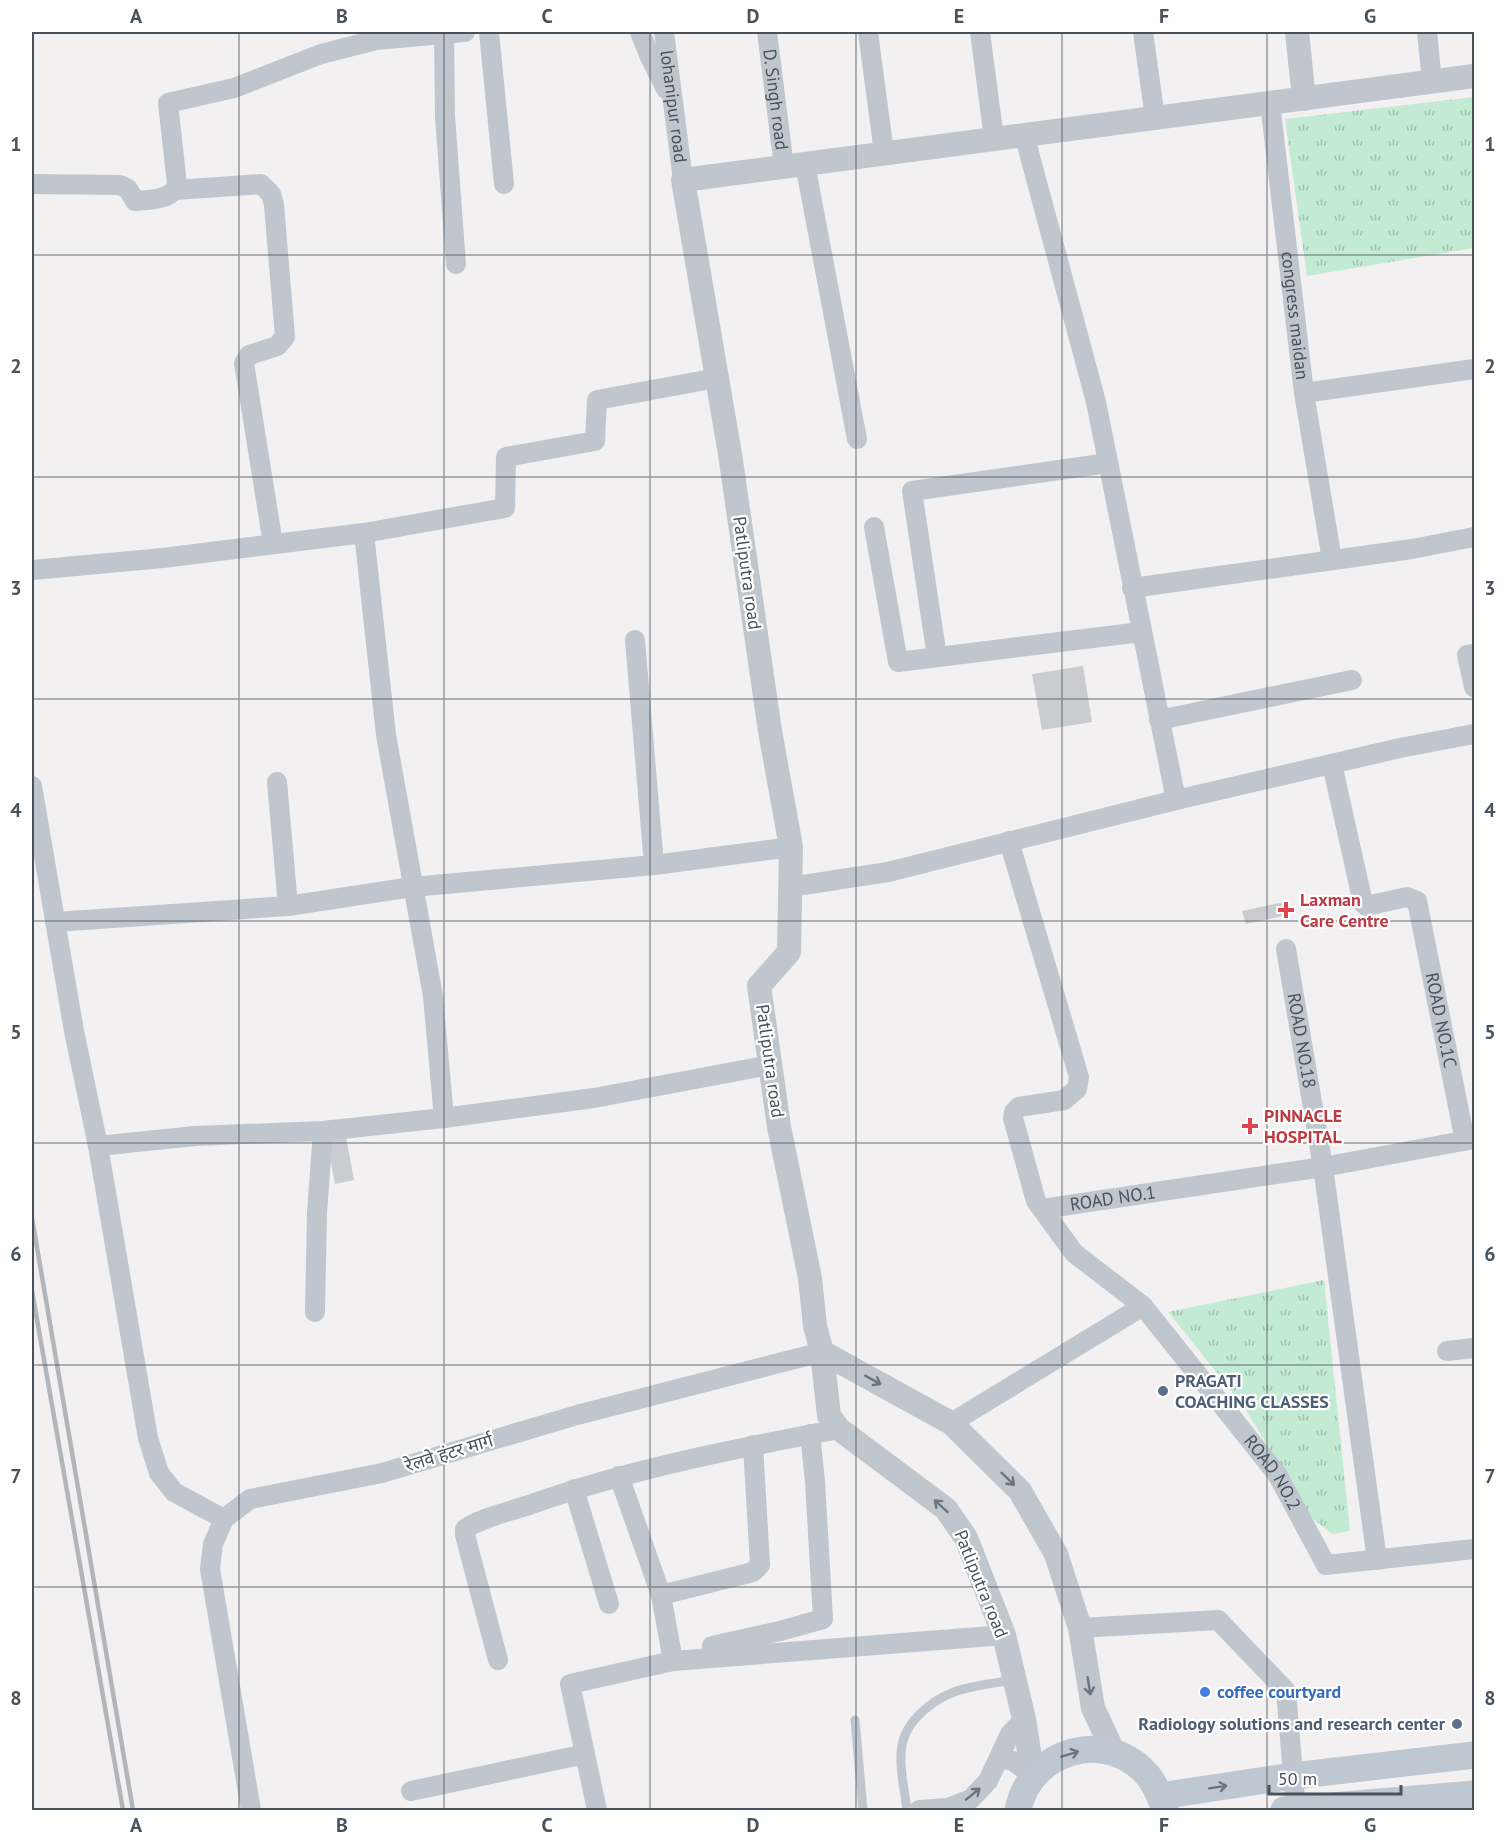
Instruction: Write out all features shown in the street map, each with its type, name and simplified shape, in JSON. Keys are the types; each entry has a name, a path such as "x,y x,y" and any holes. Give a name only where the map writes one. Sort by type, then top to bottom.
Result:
{"main road":[{"path":"1017,1810 1033,1776 1050,1761 1070,1752 1092,1749 1114,1753 1133,1762 1149,1777 1162,1803 1293,1776 1474,1755"},
{"path":"1292,1810 1474,1794"}],"street":[{"path":"176,190 168,103 234,88 321,54 376,40 465,32"},
{"path":"489,32 504,184"},
{"path":"640,32 673,102"},
{"name":"lohanipur road","path":"664,32 683,180"},
{"name":"D. Singh road","path":"767,32 857,439"},
{"path":"868,32 884,153"},
{"path":"980,32 994,139"},
{"path":"1143,32 1155,118"},
{"path":"1298,32 1304,99"},
{"path":"1427,32 1432,82"},
{"path":"444,34 445,117 456,264"},
{"path":"683,180 1474,76"},
{"name":"congress maidan","path":"1270,103 1304,393 1474,369"},
{"path":"1024,134 1096,402 1176,800"},
{"name":"Patliputra road","path":"683,180 730,454 770,731 791,847 789,952 759,986 778,1127 810,1278 815,1326 822,1352 830,1416 839,1429 946,1509 966,1538 1004,1635 1024,1719 1033,1776"},
{"path":"32,184 120,185 128,189 135,201 158,198 176,190 261,184 271,194 274,205 285,337 278,346 249,355 244,363 273,544"},
{"path":"32,570 163,558 364,533 506,508 506,457 595,441 597,400 717,378"},
{"path":"1304,393 1332,560"},
{"path":"937,657 912,491 1108,463"},
{"path":"874,527 897,662 1141,632"},
{"path":"364,533 386,735 433,996 444,1118"},
{"path":"1132,588 1332,560 1474,537"},
{"path":"635,640 654,865"},
{"path":"1474,654 1467,655 1474,687"},
{"path":"1159,720 1352,680"},
{"path":"790,887 888,872 1176,800 1400,748 1474,734"},
{"name":"ROAD NO.1C","path":"1332,764 1363,903 1366,906 1407,897 1417,901 1470,1140"},
{"path":"277,782 288,906"},
{"path":"32,786 74,1031 98,1146 148,1438 159,1473 174,1492 225,1519"},
{"path":"1009,841 1079,1077 1077,1089 1064,1100 1019,1107 1014,1112 1013,1118 1036,1201 1042,1209"},
{"path":"55,922 288,906 412,888 654,865 791,847"},
{"name":"ROAD NO.18","path":"1286,949 1323,1167"},
{"path":"98,1146 195,1136 323,1131 444,1118 594,1098 770,1065"},
{"path":"315,1312 317,1213 323,1131"},
{"name":"ROAD NO.1","path":"1143,1306 1074,1253 1042,1209 1323,1167 1470,1140"},
{"path":"1323,1167 1377,1560"},
{"path":"951,1423 1143,1306"},
{"name":"ROAD NO.2","path":"1143,1306 1277,1474 1326,1565 1474,1549"},
{"path":"1447,1351 1474,1348"},
{"path":"822,1352 951,1423 1020,1491 1056,1554 1080,1628 1093,1708 1114,1753"},
{"name":"रेलवे हंटर मार्ग","path":"250,1810 210,1569 213,1544 225,1519 250,1499 382,1473 577,1415 822,1352"},
{"path":"498,1660 465,1529 574,1489 620,1476 753,1445 839,1429"},
{"path":"705,1648 823,1619 810,1434"},
{"path":"661,1595 753,1572 760,1565 753,1445"},
{"path":"620,1476 661,1595 673,1661"},
{"path":"574,1489 609,1605"},
{"path":"1080,1628 1218,1620 1286,1691 1293,1776 1292,1810"},
{"path":"597,1810 570,1684 673,1661 1004,1635"},
{"path":"919,1810 948,1808 971,1799 988,1781 1010,1734 1024,1719"},
{"path":"411,1791 585,1754"},
{"path":"999,1758 1013,1761 1033,1776"}],"lane":[{"path":"907,1810 900,1755 907,1729 913,1721 935,1700 949,1693 1014,1680"},
{"path":"855,1720 863,1810"}],"green space":[{"path":"1474,97 1474,248 1307,276 1285,119"},
{"path":"1324,1280 1350,1531 1332,1534 1311,1517 1243,1405 1168,1312"}],"building":[{"path":"1083,666 1092,722 1042,730 1032,674"},
{"path":"1289,901 1291,914 1246,924 1242,911"},
{"path":"346,1137 354,1180 335,1184 327,1141"}],"railway":[{"path":"32,1218 133,1810"},
{"path":"32,1291 123,1810"}],"place":[{"name":"Laxman Care Centre","path":"1286,910"},
{"name":"PINNACLE HOSPITAL","path":"1250,1126"},
{"name":"PRAGATI COACHING CLASSES","path":"1163,1391"},
{"name":"coffee courtyard","path":"1205,1692"},
{"name":"Radiology solutions and research center","path":"1457,1724"}]}
